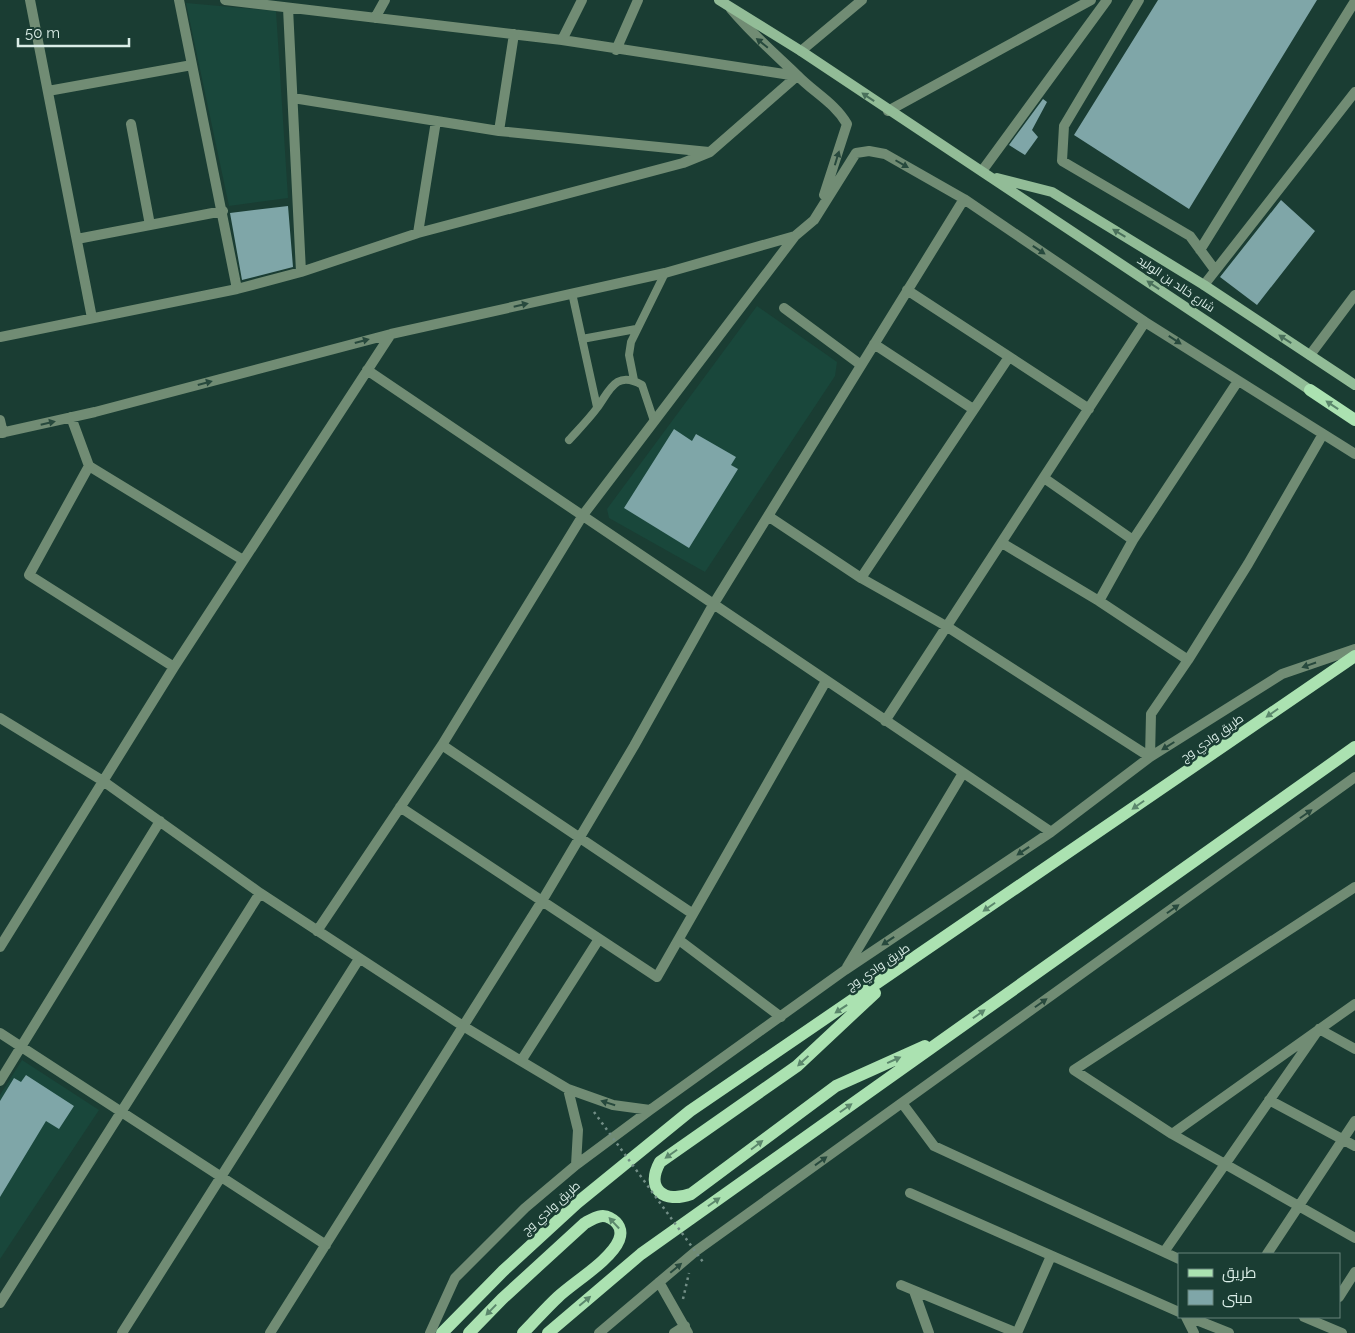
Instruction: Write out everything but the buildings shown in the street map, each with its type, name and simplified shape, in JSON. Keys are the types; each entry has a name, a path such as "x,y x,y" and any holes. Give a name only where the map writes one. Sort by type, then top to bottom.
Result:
{"main road":[{"name":"شارع خالد بن الوليد","path":"1310,390 1355,420"},
{"name":"طريق وادي وج","path":"442,1333 503,1271 577,1203 690,1111 1355,656"},
{"path":"548,1333 641,1254 1355,747"},
{"path":"902,967 797,1066 660,1162 654,1173 654,1183 659,1191 669,1198 679,1199 691,1194 836,1086 951,1034"},
{"path":"468,1333 502,1298 585,1223 599,1216 609,1217 618,1225 621,1232 619,1241 609,1254 557,1298 524,1333"}],"street":[{"path":"30,0 92,318"},
{"path":"179,0 223,211 237,289"},
{"path":"225,0 282,5 562,40 616,50 797,76"},
{"path":"375,18 384,0"},
{"path":"562,40 582,0"},
{"path":"616,50 638,0"},
{"name":"شارع خالد بن الوليد","path":"719,0 801,51 888,111 986,173 1310,390"},
{"path":"801,51 862,0"},
{"path":"888,111 1090,0"},
{"path":"1107,0 986,173 1052,192 1204,285 1355,385"},
{"path":"1139,0 1064,126 1062,161 1190,236 1215,270"},
{"path":"1200,250 1355,1"},
{"path":"282,5 293,98 301,272"},
{"path":"729,6 755,38 781,58 797,76 841,114 846,124 832,175 814,220"},
{"path":"499,131 514,34"},
{"path":"48,91 192,65"},
{"path":"0,337 237,289 301,272 418,233 683,163 710,152 797,76"},
{"path":"1204,285 1355,92"},
{"path":"293,98 499,131 710,152"},
{"path":"418,233 436,121"},
{"path":"131,124 150,225"},
{"path":"317,931 442,745 583,515 795,236 814,220 856,153 869,151 886,154 964,199 1145,322 1355,454"},
{"path":"270,1333 542,901 634,746 712,605 964,199"},
{"path":"77,238 223,211"},
{"path":"0,420 1,433 71,417 390,334 665,273 795,236"},
{"path":"907,290 1089,409"},
{"path":"1310,355 1355,295"},
{"path":"784,308 861,365"},
{"path":"886,721 1145,322"},
{"path":"0,946 174,667 390,334"},
{"path":"874,344 973,409"},
{"path":"861,578 1009,357"},
{"path":"367,370 583,515 712,605 1051,832"},
{"path":"1099,601 1134,540 1238,381"},
{"path":"71,417 89,466 243,560"},
{"path":"1150,757 1151,714 1188,660 1248,564 1323,434"},
{"path":"89,466 29,575 174,667"},
{"path":"1044,478 1134,540"},
{"path":"768,516 861,578 946,626 1150,757"},
{"path":"1002,542 1099,601 1188,660"},
{"path":"430,1333 455,1278 525,1208 576,1165 650,1110 845,970 1051,832 1150,757 1282,674 1355,649"},
{"path":"400,807 657,977 826,681"},
{"path":"0,718 103,781 260,894 463,1026 521,1061 568,1089 613,1105 650,1110"},
{"path":"442,745 693,914"},
{"path":"845,970 962,773"},
{"path":"598,1333 696,1251 1355,777"},
{"path":"0,1081 160,821"},
{"path":"1355,887 1074,1070 1172,1134 1355,1238"},
{"path":"0,1303 260,894"},
{"path":"521,1061 600,939"},
{"path":"678,940 781,1017"},
{"path":"122,1333 359,959"},
{"path":"1172,1134 1355,1004"},
{"path":"1164,1252 1319,1030"},
{"path":"1319,1030 1355,1049"},
{"path":"0,1033 326,1245"},
{"path":"568,1089 578,1130 576,1165"},
{"path":"1269,1100 1355,1146"},
{"path":"902,1102 934,1146 1178,1259"},
{"path":"1268,1253 1355,1121"},
{"path":"910,1193 1178,1312"},
{"path":"901,1286 1017,1333 1051,1256"},
{"path":"1340,1295 1355,1272"},
{"path":"659,1282 686,1329 674,1333"},
{"path":"914,1291 929,1333"},
{"path":"1187,1318 1194,1333"},
{"path":"1190,1318 1229,1333"},
{"path":"1310,1318 1323,1320 1342,1333"}],"lane":[{"path":"634,380 629,355 631,342 665,273"},
{"path":"572,293 597,408"},
{"path":"582,339 636,329"},
{"path":"569,440 597,408 611,386 621,380 634,380 642,385 654,421"}],"path":[{"path":"594,1112 703,1262 698,1265"},
{"path":"683,1302 686,1281 692,1268"}],"shaded area":[{"path":"186,3 276,11 288,198 229,206"},
{"path":"757,306 837,362 835,376 705,572 609,518 607,509"},
{"path":"22,1060 99,1110 0,1259 0,1095"}]}
